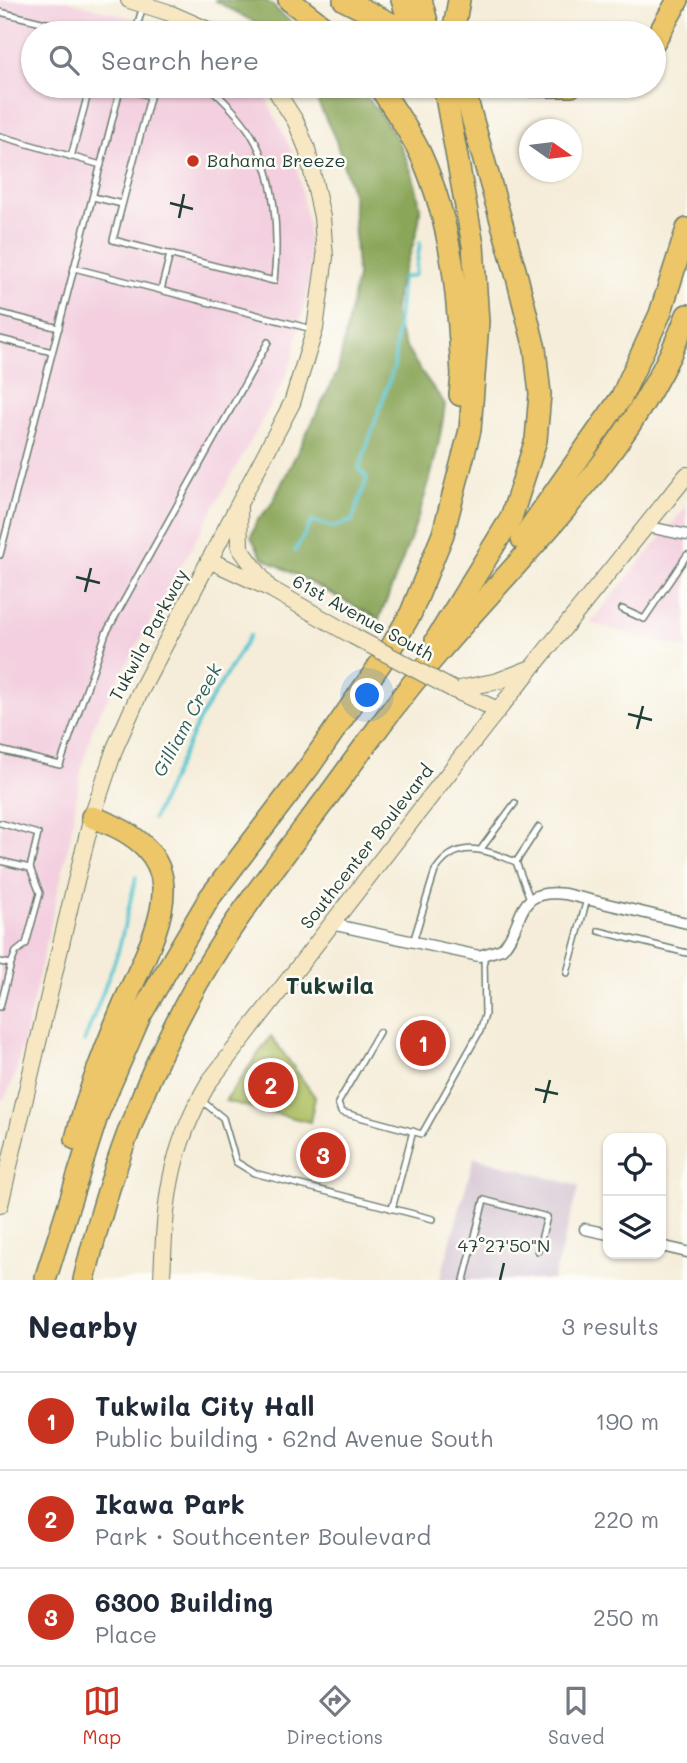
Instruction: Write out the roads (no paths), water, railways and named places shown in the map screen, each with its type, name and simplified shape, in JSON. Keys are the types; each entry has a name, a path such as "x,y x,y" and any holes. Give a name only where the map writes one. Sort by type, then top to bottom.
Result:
{"highway":[{"path":"289,0 316,21"},
{"path":"344,0 387,21"},
{"path":"402,0 408,21"},
{"path":"421,0 427,21"},
{"path":"455,21 459,0"},
{"path":"666,21 678,0"},
{"path":"386,98 420,152 439,200 452,247 463,375 453,449 437,512 389,651"},
{"path":"435,98 461,174"},
{"path":"46,1278 98,1113 140,1016 210,897 317,755 389,651 411,613 443,534 470,430 477,359 477,286 461,174 446,98"},
{"path":"398,701 511,518 536,440 540,394 535,349 466,98"},
{"path":"438,653 574,468 621,398 660,314 687,229"},
{"path":"83,1280 100,1219 140,1104 188,1002 220,945 398,701 591,479 621,439 657,385 687,316"},
{"path":"46,1278 84,1108 162,910 162,880 153,856 144,844 117,826 92,817"}],"main road":[{"path":"136,2 191,21"},
{"name":"Tukwila Parkway","path":"0,1205 8,1129 92,817 125,722 292,404 315,330 325,257 322,217 307,149 281,98"},
{"name":"Southcenter Boulevard","path":"162,1280 169,1176 182,1133 199,1099 222,1063 531,668 644,526 685,480"},
{"path":"240,503 240,548 246,561 271,589"},
{"name":"61st Avenue South","path":"209,560 271,589 454,690 498,710"},
{"path":"454,690 498,681 531,668"}],"street":[{"path":"644,526 687,535"},
{"path":"331,924 412,944 484,956 496,953 507,944 518,913 530,900 555,892 687,922"},
{"path":"585,1228 603,1233"},
{"path":"666,1247 687,1252"}],"lane":[{"path":"135,21 136,2"},
{"path":"0,12 37,21"},
{"path":"71,157 87,98"},
{"path":"0,555 3,531 118,98"},
{"path":"149,98 113,240 274,281 278,245 262,157 250,132 219,98"},
{"path":"0,136 101,165"},
{"path":"93,197 122,204"},
{"path":"161,290 170,254"},
{"path":"74,268 315,330"},
{"path":"0,313 59,328"},
{"path":"0,339 52,352"},
{"path":"0,750 60,765 106,634 268,342"},
{"path":"622,609 644,619 687,555"},
{"path":"481,849 514,803"},
{"path":"0,823 38,834 30,868 40,893 26,944 16,953 11,964 0,1007"},
{"path":"516,862 539,827"},
{"path":"412,944 435,871 440,862 462,849 481,849 516,862 530,900"},
{"path":"0,861 30,868"},
{"path":"567,973 587,899"},
{"path":"599,931 687,953"},
{"path":"379,1032 338,1103 341,1112 422,1134 480,1031 485,1015 484,956"},
{"path":"0,961 11,964"},
{"path":"199,1099 223,1118 236,1162 244,1168 433,1219"},
{"path":"392,1209 413,1131"},
{"path":"464,1280 484,1200 547,1217 538,1251"}],"waterway":[{"name":"Gilliam Creek","path":"295,551 312,521 333,527 352,521 367,478 359,469 394,367 402,278 415,275 420,243"},
{"name":"Gilliam Creek","path":"153,819 199,720 250,635"},
{"name":"Gilliam Creek","path":"84,1042 118,952 136,877"}],"place":[{"name":"Bahama Breeze","path":"193,161"},
{"name":"Tukwila City Hall","path":"423,1043"},
{"name":"Ikawa Park","path":"271,1085"},
{"name":"6300 Building","path":"323,1155"}],"district":[{"name":"Tukwila","path":"330,986"}]}
